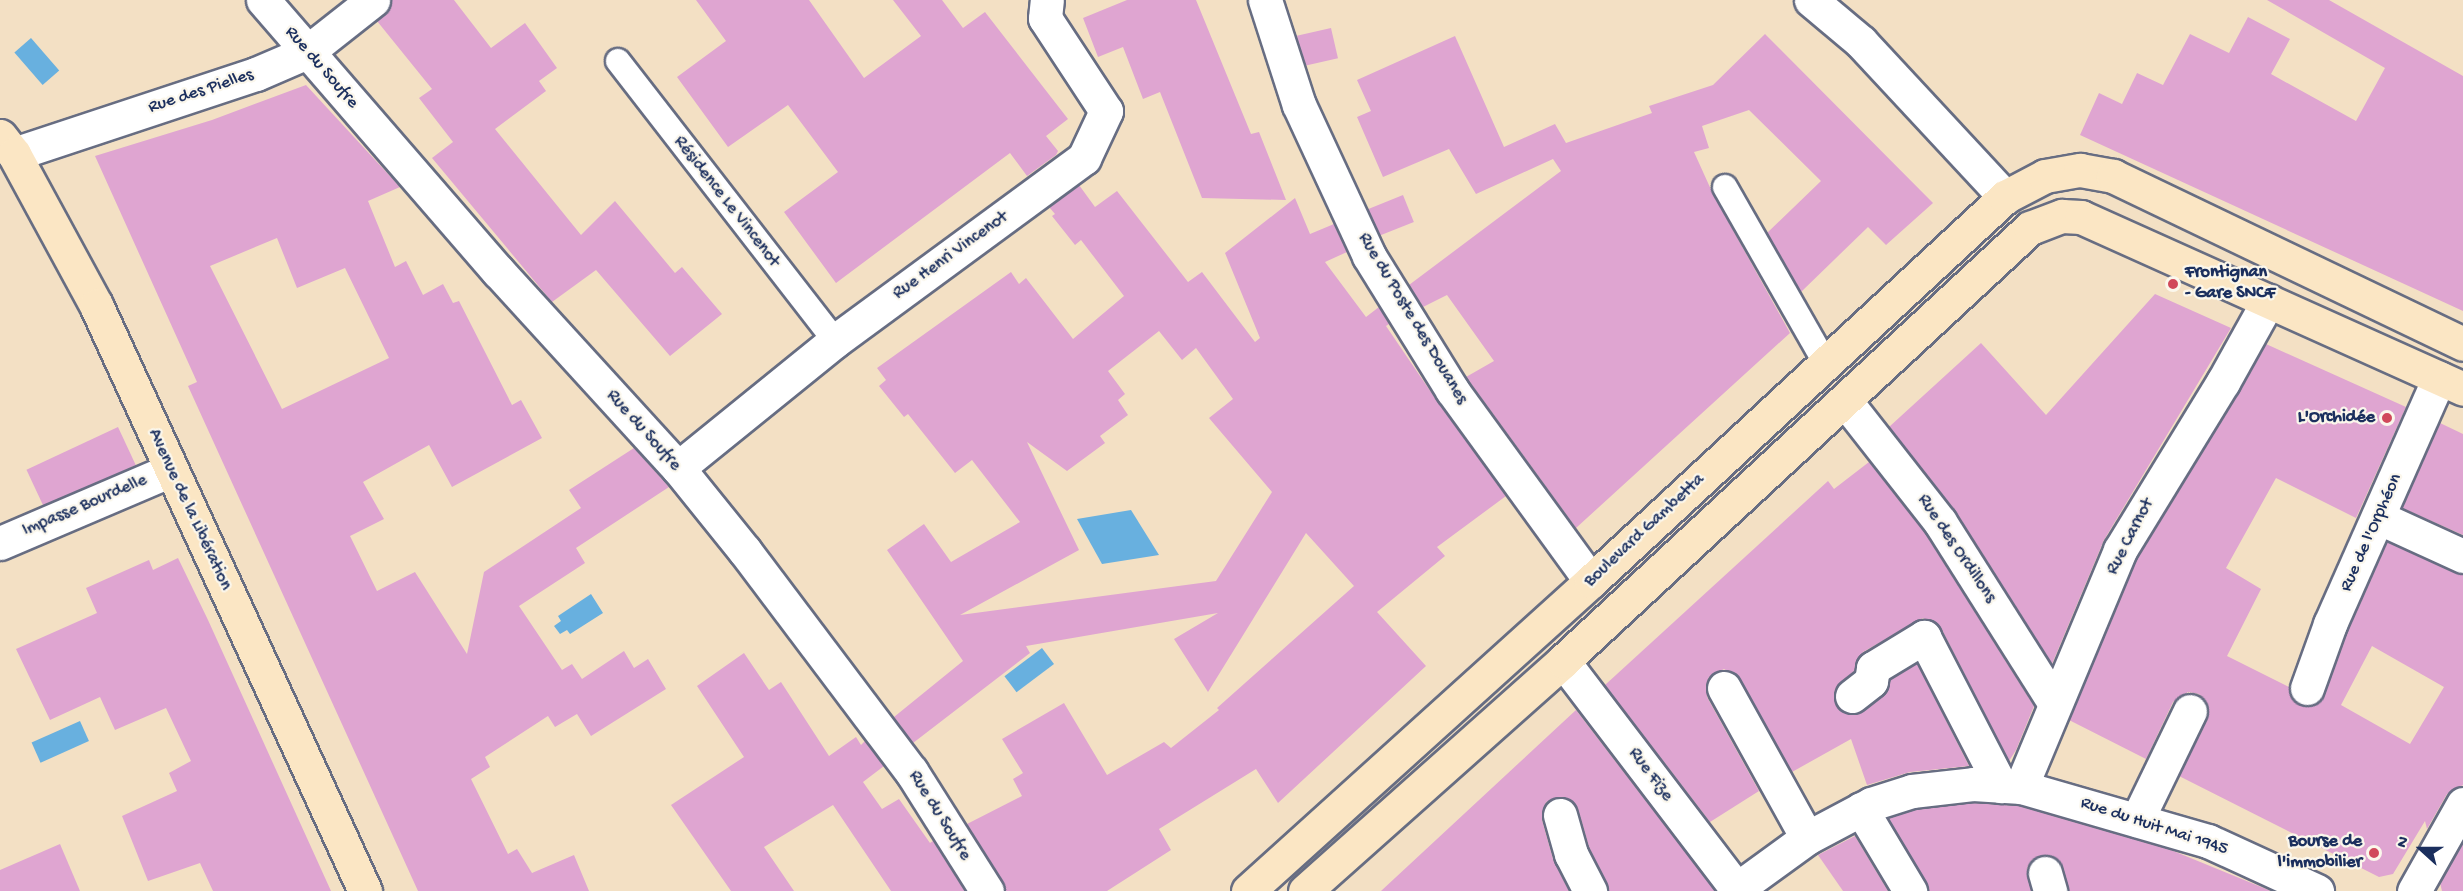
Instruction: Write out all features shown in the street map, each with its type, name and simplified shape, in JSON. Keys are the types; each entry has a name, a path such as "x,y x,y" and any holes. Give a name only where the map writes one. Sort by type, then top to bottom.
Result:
{"main road":[{"name":"Avenue de la Libération","path":"7,145 96,304 365,891"},
{"name":"Boulevard Gambetta","path":"1248,891 1591,580 2006,196 2045,176 2080,170 2113,176 2288,258 2463,344"},
{"path":"2006,196 2030,228"},
{"path":"1305,891 1563,661 1846,402 2030,228 2062,216 2081,217 2451,384"},
{"path":"2268,301 2288,258"}],"street":[{"name":"Rue du Soufre","path":"262,0 498,271 678,468 789,605 911,771 987,891"},
{"name":"Rue des Pielles","path":"7,145 256,74 307,52 373,0"},
{"name":"Rue Henri Vincenot","path":"678,468 836,341 1084,158 1106,111 1045,18 1047,0"},
{"name":"Rue du Poste des Douanes","path":"1265,0 1299,105 1369,256 1452,390 1591,580"},
{"path":"1811,0 1861,42 2006,196"},
{"name":"Rue Carnot","path":"2011,786 2055,704 2120,550 2223,382 2268,301"},
{"name":"Rue de l'Orphéon","path":"2307,688 2330,624 2380,518 2451,384"},
{"name":"Rue des Ordillons","path":"1846,402 1940,522 2055,704"},
{"name":"Impasse Bourdelle","path":"0,543 171,470"},
{"path":"2380,518 2463,556"},
{"path":"1852,696 1871,681 1873,668 1924,637 2011,786"},
{"name":"Rue Fize","path":"1563,661 1748,887"},
{"path":"1724,688 1808,838"},
{"path":"2137,820 2190,711"},
{"name":"Rue du Huit Mai 1945","path":"1748,887 1808,838 1861,809 1912,791 1973,784 2011,786 2208,841 2260,879 2317,891"},
{"path":"2414,891 2463,804"},
{"path":"1861,809 1910,891"},
{"path":"1560,815 1571,854 1590,891"}],"lane":[{"name":"Résidence Le Vincenot","path":"618,61 836,341"},
{"path":"1725,187 1826,364"}],"water":[{"path":"31,38 59,70 43,85 14,52"},
{"path":"1131,510 1159,555 1102,564 1077,519"},
{"path":"591,594 603,613 570,634 567,630 560,634 554,626 561,621 558,616"},
{"path":"1042,648 1054,664 1017,692 1004,676"},
{"path":"80,721 89,741 41,763 32,743"}],"building":[{"path":"391,0 454,0 491,48 525,23 557,68 539,81 546,91 495,129 581,235 615,201 675,273 682,267 722,314 670,356 596,270 552,302 432,158 453,142 419,98 432,89 377,21 390,7"},
{"path":"696,0 809,0 864,78 921,36 893,0 942,0 963,28 985,12 1068,119 1046,136 1058,151 1056,155 1027,176 1010,153 836,283 784,212 838,172 788,105 728,147 677,77 726,41"},
{"path":"1127,0 1196,0 1251,134 1259,132 1286,200 1202,198 1160,92 1143,99 1123,47 1098,57 1083,18"},
{"path":"2267,0 2329,0 2463,76 2463,311 2080,135 2099,93 2122,104 2137,73 2163,85 2190,34 2229,53 2248,17 2290,39 2271,74 2356,121 2385,68"},
{"path":"1331,28 1338,58 1304,66 1297,36"},
{"path":"1765,34 1933,203 1886,245 1868,227 1801,292 1767,233 1821,181 1749,110 1702,126 1709,148 1694,152 1713,194 1790,333 1576,528 1466,377 1494,361 1447,295 1423,307 1409,285 1561,171 1553,159 1476,194 1449,149 1383,177 1357,117 1371,111 1357,80 1455,36 1504,147 1555,124 1566,143 1652,113 1649,106 1713,85"},
{"path":"306,85 400,187 368,201 395,267 406,261 423,295 443,284 453,303 459,301 512,405 521,400 542,438 452,487 429,445 363,482 384,519 350,536 377,591 415,572 467,654 484,572 581,508 569,490 634,448 669,487 576,548 585,563 519,606 562,670 572,664 582,679 624,651 634,668 648,659 666,689 591,736 577,714 555,727 548,716 485,757 490,767 471,779 508,854 517,849 532,873 574,855 589,891 418,891 188,386 197,382 95,156 212,120","holes":["277,238 297,288 345,268 389,358 282,409 210,266"]},
{"path":"1079,185 1095,207 1117,191 1188,282 1202,272 1255,342 1260,338 1225,253 1295,198 1310,234 1334,224 1347,252 1325,262 1366,317 1379,307 1389,324 1386,326 1506,496 1437,547 1445,556 1377,612 1426,666 1278,803 1256,769 1159,829 1171,850 1107,891 1006,891 967,824 1022,796 1013,779 1023,773 1002,739 1064,703 1107,775 1164,742 1171,748 1219,710 1217,708 1354,586 1306,533 1208,692 1174,639 1218,613 1026,646 1030,653 913,743 894,717 963,661 887,550 924,524 951,562 1020,522 972,460 955,473 908,414 904,417 879,386 886,380 877,368 1011,272 1019,284 1026,278 1073,339 1124,296 1081,240 1075,245 1052,216 1055,214 1049,207","holes":["1159,331 1182,360 1196,348 1233,399 1209,418 1272,492 1216,581 960,615 1079,550 1027,442 1067,471 1105,443 1100,436 1128,415 1118,400 1125,394 1108,371"]},
{"path":"1403,195 1414,222 1379,236 1368,209"},
{"path":"2155,294 2231,328 2104,540 2052,664 1956,512 1889,427 1981,343 2046,415"},
{"path":"2266,344 2406,407 2356,518 2276,478 2226,568 2261,589 2227,656 2289,687 2293,700 2311,706 2325,694 2347,631 2387,542 2463,574 2463,785 2447,794 2427,829 2425,821 2393,874 2379,877 2179,776 2207,719 2206,701 2199,694 2188,692 2173,702 2146,759 2069,720 2137,559","holes":["2372,646 2444,687 2410,744 2341,705"]},
{"path":"2440,423 2463,434 2463,535 2402,508"},
{"path":"118,427 136,465 44,508 26,470"},
{"path":"1869,462 1925,533 2034,706 2016,750 2009,761 1941,628 1923,618 1863,652 1854,671 1835,689 1834,699 1846,714 1863,711 1883,695 1890,679 1917,663 1969,766 1910,772 1867,785 1851,739 1792,772 1740,679 1724,669 1708,678 1707,697 1759,791 1710,822 1605,685 1828,481 1834,489"},
{"path":"178,558 331,891 213,891 200,863 148,881 122,816 177,791 169,773 191,761 166,708 115,730 100,697 50,720 16,649 97,613 86,588 149,560 153,570"},
{"path":"744,653 769,690 781,682 829,756 856,737 861,745 865,741 884,766 863,782 882,809 899,799 930,843 933,841 965,891 891,891 833,805 764,847 794,891 731,891 671,805 744,757 697,686"},
{"path":"1576,710 1715,891 1609,891 1589,847 1578,809 1564,797 1546,802 1542,820 1553,859 1569,891 1381,891"},
{"path":"1973,803 2019,806 2171,850 2271,891 2068,891 2063,867 2049,855 2032,860 2027,868 2031,891 1929,891 1888,818 1916,809"},
{"path":"1855,836 1888,891 1843,891 1818,855"},
{"path":"2463,842 2463,891 2442,891 2440,883"},
{"path":"60,844 80,891 0,891 0,870"}],"place":[{"name":"Frontignan - Gare SNCF","path":"2173,284"},
{"name":"L'Orchidée","path":"2387,418"},
{"name":"Bourse de l'immobilier","path":"2374,853"}]}
